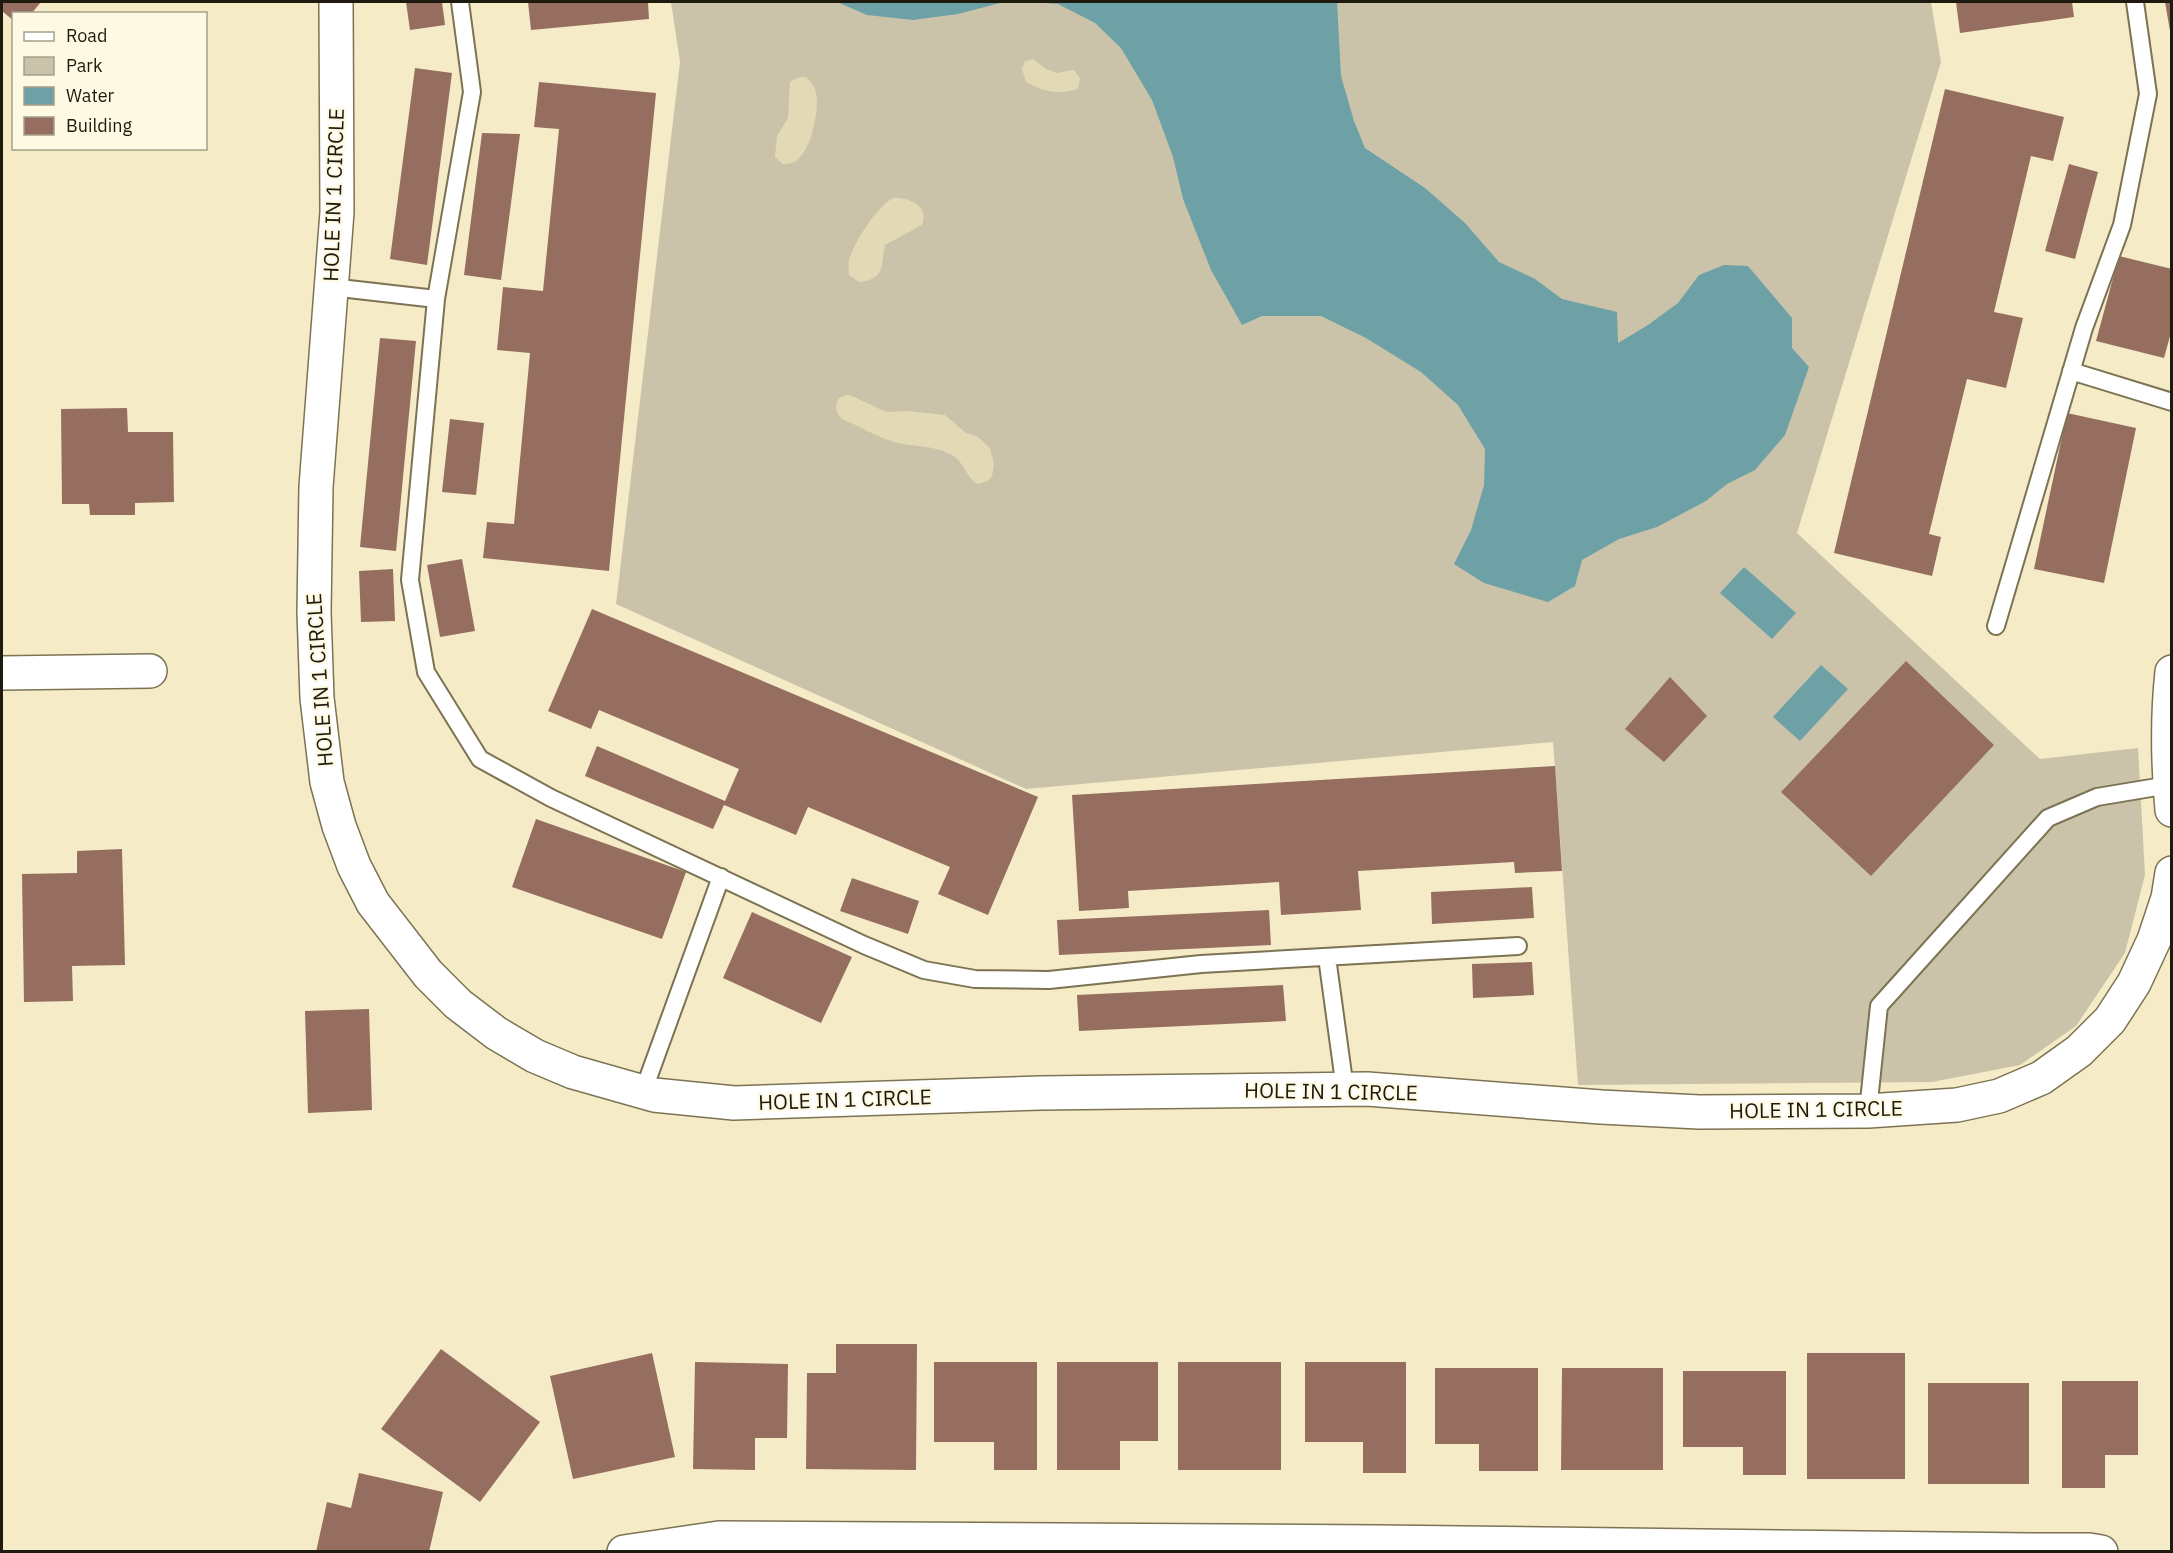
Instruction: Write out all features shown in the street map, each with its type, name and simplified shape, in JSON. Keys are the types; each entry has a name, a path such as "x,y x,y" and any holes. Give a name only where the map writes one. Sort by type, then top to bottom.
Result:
{"street":[{"name":"HOLE IN 1 CIRCLE","path":"336,2 337,212 316,487 317,698 327,782 339,826 354,866 373,903 428,974 458,1004 496,1033 535,1056 573,1072 654,1095 734,1103 1040,1093 1367,1089 1699,1112 1868,1111 1957,1104 1999,1096 2041,1078 2079,1051 2110,1020 2134,983 2154,940 2168,897 2172,873"},
{"path":"2,673 150,671"},
{"path":"2171,791 2169,699 2172,672"},
{"path":"624,1551 718,1538 1366,1542 2100,1551"}],"lane":[{"path":"460,2 472,92 436,299 410,580 426,672 480,759 551,798 864,945 924,970 975,979 1049,980 1201,964 1518,946"},
{"path":"1996,626 2084,328 2122,225 2148,94 2135,2"},
{"path":"331,287 436,299"},
{"path":"2071,371 2172,402"},
{"path":"1868,1111 1879,1006 2048,818 2097,796 2171,791"},
{"path":"643,1092 721,877"},
{"path":"1327,957 1345,1089"}],"green space":[{"path":"671,2 1931,2 1941,62 1797,533 2040,759 2138,748 2145,875 2125,953 2076,1026 2020,1065 1932,1082 1578,1085 1553,742 1026,789 616,604 680,62"}],"sand":[{"path":"1033,59 1046,69 1057,73 1074,70 1080,78 1078,89 1051,92 1026,82 1022,69 1025,61"},
{"path":"806,77 817,96 812,135 798,159 783,164 775,157 777,136 788,118 790,82"},
{"path":"894,198 917,204 923,213 922,225 885,245 881,270 874,278 859,282 849,275 852,253 861,234 874,216"},
{"path":"846,395 886,412 908,411 945,415 966,433 978,437 990,448 994,464 992,476 988,481 978,484 973,481 959,461 950,454 937,449 894,442 842,419 836,407 839,398"}],"water":[{"path":"837,2 1004,2 958,14 913,20 867,15"},
{"path":"1032,2 1337,2 1341,76 1354,121 1365,148 1425,188 1465,223 1499,262 1535,279 1562,299 1617,312 1618,343 1678,303 1699,275 1724,265 1748,266 1792,318 1792,348 1809,367 1785,435 1755,470 1727,484 1706,501 1657,527 1619,539 1582,560 1575,586 1548,602 1484,583 1454,564 1471,530 1484,485 1485,449 1458,405 1421,372 1366,338 1321,316 1262,316 1242,325 1211,270 1183,199 1173,157 1152,100 1121,48 1095,23 1058,4"},
{"path":"1744,567 1796,613 1772,639 1720,593"},
{"path":"1821,665 1848,689 1800,741 1773,717"}],"building":[{"path":"2,2 41,2 33,12 12,12 12,19 2,11"},
{"path":"406,2 442,2 445,25 410,30"},
{"path":"528,2 648,2 649,19 531,30"},
{"path":"1956,2 2072,2 2074,17 1960,33"},
{"path":"2165,2 2172,2 2172,31 2170,31"},
{"path":"415,68 452,73 427,265 390,259"},
{"path":"539,82 656,93 609,571 483,558 487,522 514,524 530,353 497,350 503,287 543,291 559,129 534,127"},
{"path":"1945,89 2064,117 2053,161 2031,156 1994,312 2023,318 2006,388 1967,379 1929,534 1941,537 1932,576 1834,553"},
{"path":"482,133 520,134 501,280 464,275"},
{"path":"2069,164 2098,172 2075,259 2045,251"},
{"path":"2119,256 2172,269 2172,329 2164,358 2096,341"},
{"path":"380,338 416,341 396,551 360,547"},
{"path":"127,408 128,432 173,432 174,502 135,503 135,515 90,515 89,504 62,504 61,409"},
{"path":"2067,413 2136,428 2104,583 2034,569"},
{"path":"450,419 484,423 476,495 442,492"},
{"path":"462,559 475,631 440,637 427,565"},
{"path":"393,569 395,621 361,622 359,571"},
{"path":"592,609 1038,797 988,915 938,894 950,867 808,807 796,835 724,805 713,829 585,776 597,746 725,801 739,769 599,710 591,729 548,711"},
{"path":"1906,661 1994,745 1871,876 1781,792"},
{"path":"1670,677 1707,716 1664,762 1625,729"},
{"path":"1555,766 1562,871 1515,873 1514,862 1358,871 1361,910 1281,915 1279,882 1128,891 1129,908 1079,911 1072,795"},
{"path":"536,819 686,872 662,939 512,887"},
{"path":"122,849 125,965 72,966 73,1001 24,1002 22,874 77,873 77,851"},
{"path":"852,878 919,901 908,934 840,911"},
{"path":"1532,887 1534,918 1432,924 1431,892"},
{"path":"1269,910 1271,945 1059,955 1057,920"},
{"path":"752,912 852,957 821,1023 723,978"},
{"path":"1532,962 1534,995 1473,998 1472,964"},
{"path":"1283,985 1286,1021 1079,1031 1077,995"},
{"path":"369,1009 372,1110 308,1113 305,1011"},
{"path":"836,1344 917,1344 916,1470 806,1469 807,1373 836,1373"},
{"path":"441,1349 540,1422 480,1502 381,1429"},
{"path":"652,1353 675,1457 573,1479 550,1376"},
{"path":"1807,1353 1905,1353 1905,1479 1807,1479"},
{"path":"695,1362 788,1364 787,1438 755,1438 755,1470 693,1469"},
{"path":"934,1362 1037,1362 1037,1470 994,1470 994,1442 934,1442"},
{"path":"1057,1362 1158,1362 1158,1441 1120,1441 1120,1470 1057,1470"},
{"path":"1178,1362 1281,1362 1281,1470 1178,1470"},
{"path":"1305,1362 1406,1362 1406,1473 1363,1473 1363,1442 1305,1442"},
{"path":"1435,1368 1538,1368 1538,1471 1479,1471 1479,1444 1435,1444"},
{"path":"1562,1368 1663,1368 1663,1470 1561,1470"},
{"path":"1683,1371 1786,1371 1786,1475 1743,1475 1743,1447 1683,1447"},
{"path":"2062,1381 2138,1381 2138,1455 2105,1455 2105,1488 2062,1488"},
{"path":"1928,1383 2029,1383 2029,1484 1928,1484"},
{"path":"359,1473 443,1492 429,1552 316,1552 327,1502 351,1508"}]}
